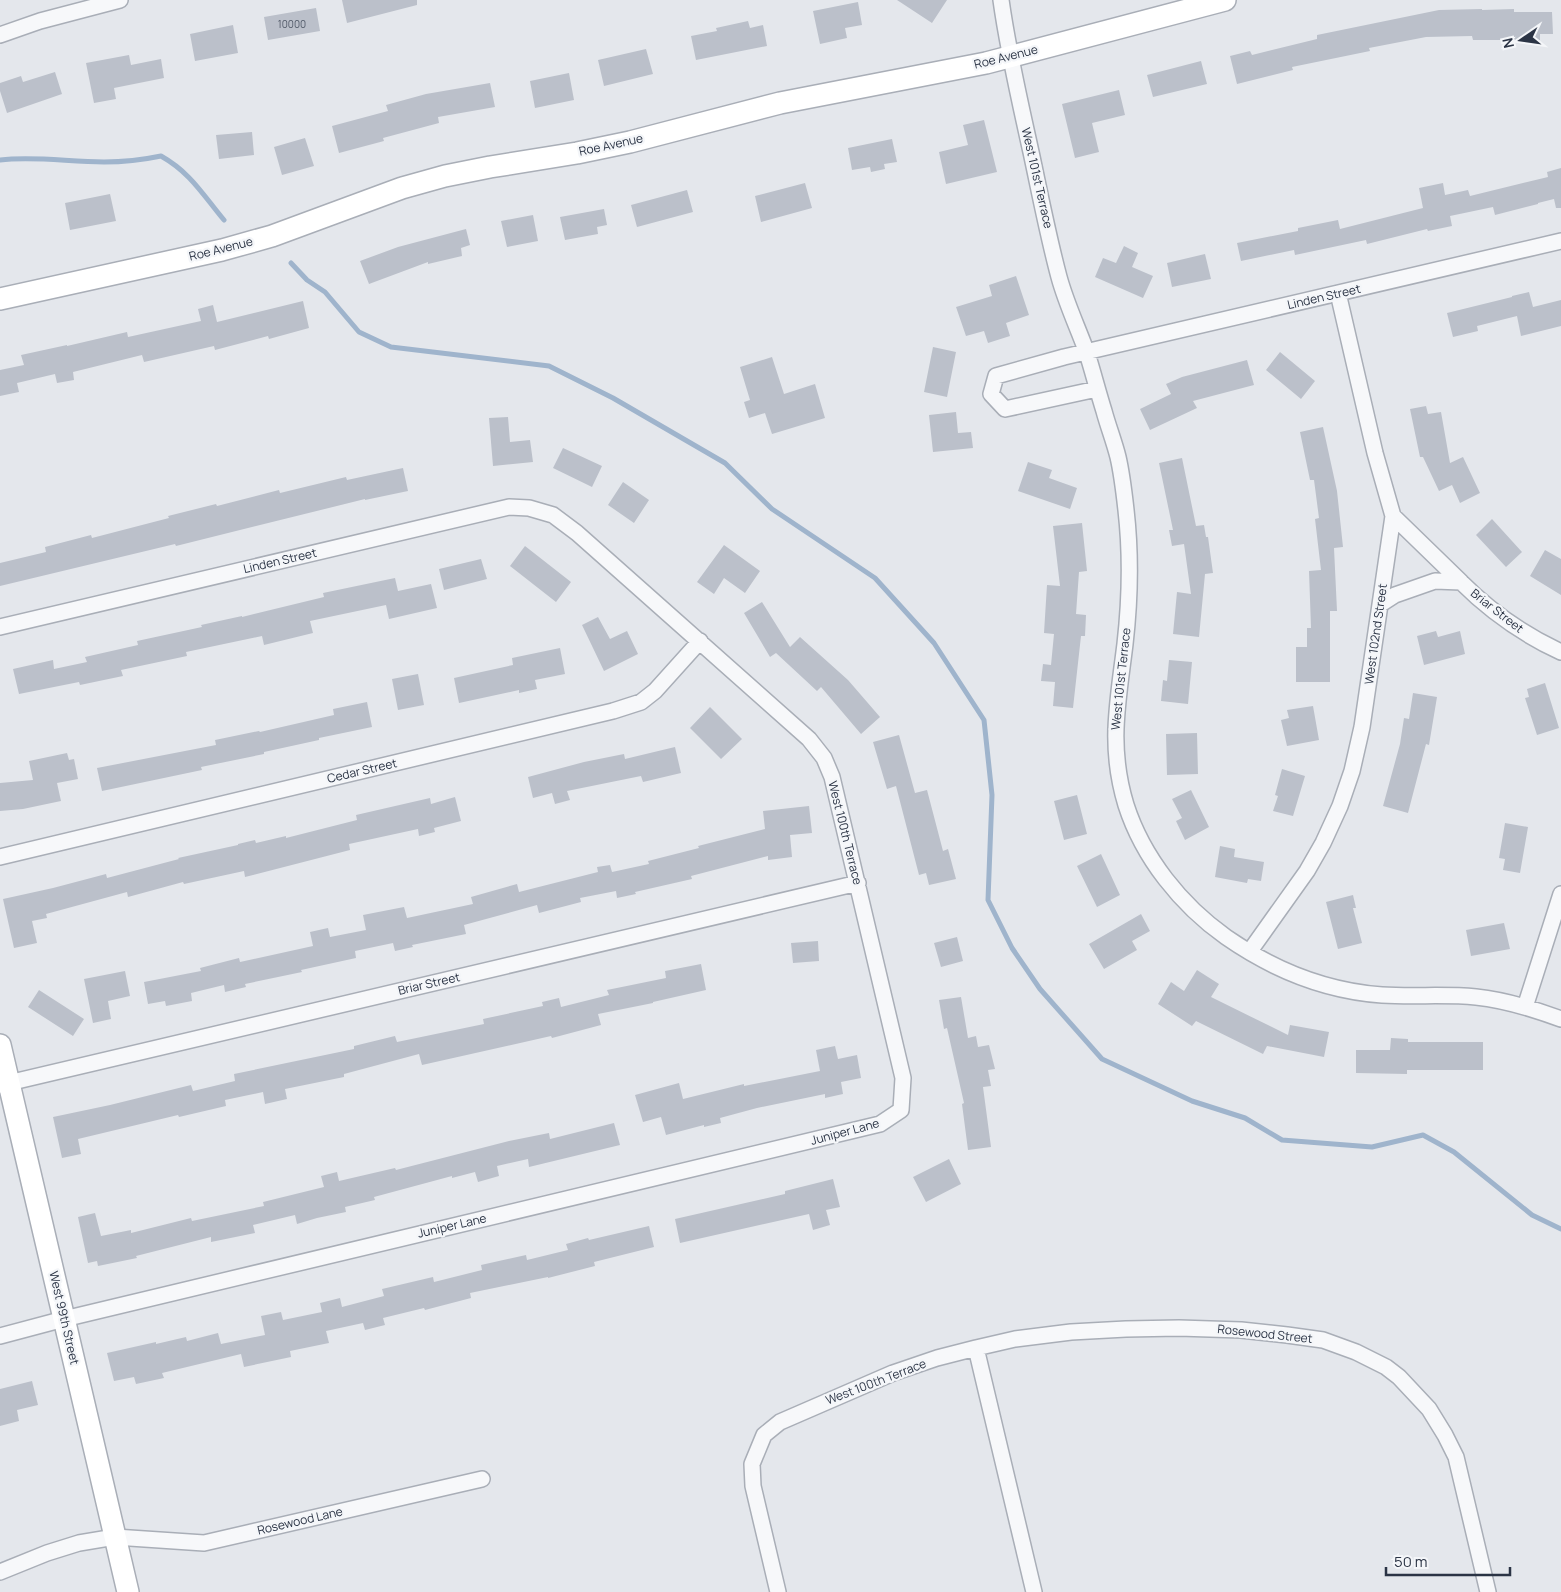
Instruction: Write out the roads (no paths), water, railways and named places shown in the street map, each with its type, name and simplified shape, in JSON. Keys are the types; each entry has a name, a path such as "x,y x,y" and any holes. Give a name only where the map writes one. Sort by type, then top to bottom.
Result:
{"main road":[{"name":"Roe Avenue","path":"0,299 222,250 272,236 402,188 445,176 578,153 630,142 780,102 1010,57 1225,0"},
{"name":"West 99th Street","path":"0,1045 4,1084 64,1319 128,1592"}],"street":[{"path":"0,35 40,21 120,0"},
{"name":"West 101st Terrace","path":"1001,0 1010,57 1060,278 1086,352 1118,458 1126,512 1129,567 1128,611 1116,707 1115,737 1118,769 1126,805 1140,839 1162,875 1184,900 1214,928 1250,952"},
{"name":"Linden Street","path":"1086,352 1561,241"},
{"name":"West 102nd Street","path":"1250,952 1307,871 1323,843 1340,806 1352,771 1362,727 1393,516 1375,453 1338,294"},
{"path":"1086,352 996,376 991,394 1005,409 1097,389"},
{"name":"Linden Street","path":"0,628 509,507 529,508 554,515 559,520"},
{"name":"Briar Street","path":"1393,516 1479,600 1510,625 1561,652"},
{"name":"West 100th Terrace","path":"559,520 577,533 700,641 809,739 824,758 832,777 903,1078 901,1110"},
{"name":"Briar Street","path":"1381,604 1394,595 1435,581 1461,582"},
{"name":"Cedar Street","path":"0,857 613,711 641,702 655,691 700,641"},
{"name":"Briar Street","path":"4,1084 858,883"},
{"path":"1524,1007 1561,894"},
{"path":"1250,952 1278,968 1336,988 1379,995 1477,997 1506,1002 1561,1019"},
{"name":"Juniper Lane","path":"0,1336 64,1319 880,1124 901,1110"},
{"name":"Rosewood Street","path":"976,1348 1071,1332 1179,1328 1287,1334 1323,1340 1356,1352 1386,1367 1405,1382 1429,1409 1445,1435 1456,1457 1488,1592"},
{"path":"976,1348 1034,1592"},
{"name":"West 100th Terrace","path":"778,1592 753,1486 752,1464 764,1435 780,1422 893,1373 937,1358 976,1348"},
{"name":"Rosewood Lane","path":"0,1572 47,1553 80,1543 115,1538 204,1543 482,1478"}],"waterway":[{"path":"0,160 111,162 161,156 189,177 224,220"},
{"path":"291,263 307,280 325,292 359,332 391,347 549,366 613,398 725,463 772,509 875,578 934,643 984,720 992,795 988,900 1012,948 1040,989 1102,1059 1192,1101 1245,1118 1282,1140 1372,1147 1423,1135 1454,1152 1532,1215 1561,1229"}]}
